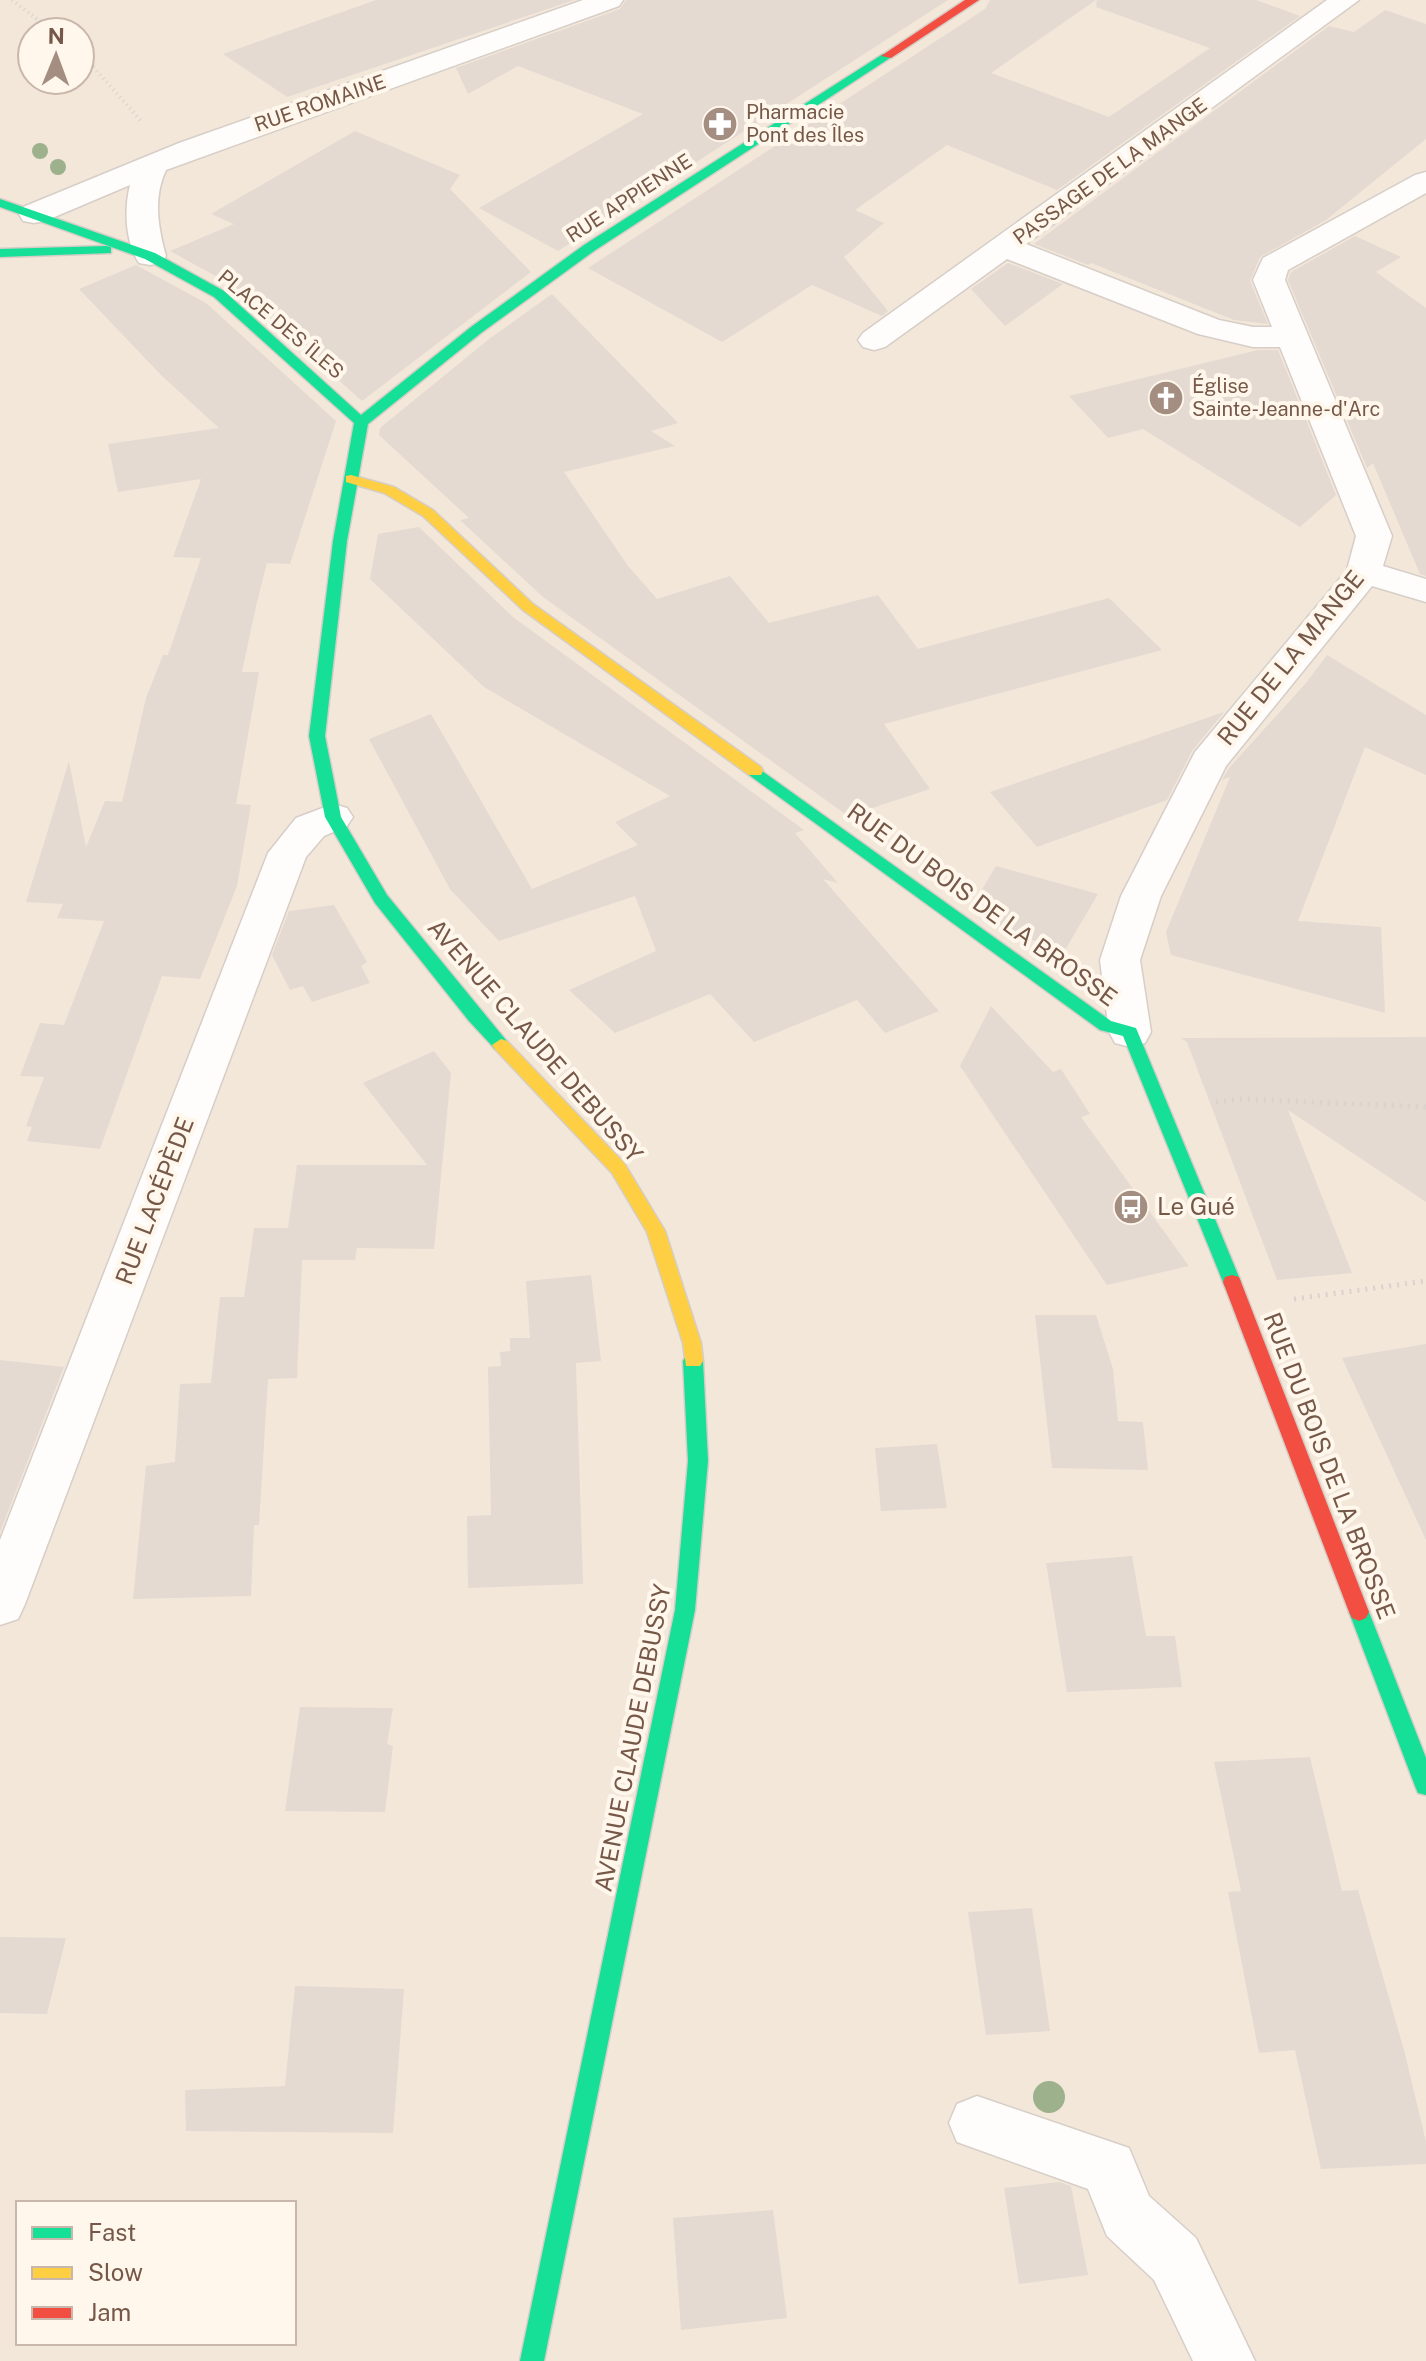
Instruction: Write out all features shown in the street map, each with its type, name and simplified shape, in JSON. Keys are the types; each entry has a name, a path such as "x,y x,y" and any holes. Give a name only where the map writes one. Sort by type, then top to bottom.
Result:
{"main road":[{"name":"RUE APPIENNE","path":"361,422 476,330 589,248 973,0"},
{"name":"PLACE DES ÎLES","path":"0,203 141,253 219,294 361,422"},
{"path":"0,226 34,214"},
{"path":"0,253 141,253"},
{"name":"AVENUE CLAUDE DEBUSSY","path":"361,422 340,541 317,736 333,817 381,899 475,1017 618,1168 656,1231 692,1343 698,1461 685,1610 532,2361"},
{"name":"RUE DU BOIS DE LA BROSSE","path":"351,479 389,490 428,513 528,607 1106,1026 1130,1032 1164,1108 1242,1306 1426,1786"}],"street":[{"name":"RUE ROMAINE","path":"34,214 163,160 609,0"},
{"name":"PASSAGE DE LA MANGE","path":"874,340 1345,0"},
{"path":"141,253 143,183 163,160"},
{"name":"RUE DE LA MANGE","path":"1130,1032 1120,960 1141,896 1209,761 1364,572 1374,536 1269,280 1274,265 1426,181"},
{"path":"1005,247 1209,327 1253,337 1292,337"},
{"path":"1364,572 1426,591"},
{"name":"RUE LACÉPÈDE","path":"0,1604 288,853 310,827 333,817"},
{"path":"977,2123 1109,2168 1128,2216 1175,2259 1225,2361"}],"path":[{"path":"12,0 33,16"},
{"path":"96,73 163,160"},
{"path":"1164,1108 1241,1099 1426,1107"},
{"path":"1242,1306 1426,1281"}],"shaded area":[{"path":"0,0 1426,0 1426,2361 0,2361"}],"building":[{"path":"376,0 574,0 287,97 223,54"},
{"path":"626,0 948,0 558,251 479,208 643,114 518,66 468,94 456,68 620,9"},
{"path":"990,0 1096,0 991,73 1109,117 1210,48 1096,7 1097,0 1256,0 1300,16 1057,190 947,145 855,210 884,223 844,257 888,311 882,316 812,285 722,342 588,268 985,9"},
{"path":"1385,10 1426,24 1426,139 1326,220 1260,257 1250,281 1268,324 1234,320 1091,263 1088,265 1034,244 1329,26 1354,32"},
{"path":"355,131 460,175 450,189 531,272 362,401 232,285 170,251 234,224 211,214"},
{"path":"1355,236 1401,257 1376,272 1426,308 1426,576 1420,574 1373,463 1367,468 1288,280 1291,272"},
{"path":"1008,263 1063,284 1005,326 971,289"},
{"path":"136,265 206,303 336,421 290,564 267,563 256,606 242,672 259,672 236,804 251,805 237,886 200,979 162,976 100,1149 27,1141 32,1127 26,1126 44,1077 20,1076 40,1023 64,1025 104,921 57,918 63,904 26,902 69,761 86,847 105,801 122,802 146,698 163,655 168,655 201,558 173,557 201,479 118,492 108,444 219,428 162,376 79,289"},
{"path":"552,294 678,423 651,431 675,446 564,472 628,566 657,599 730,576 769,623 878,595 918,649 1109,598 1162,650 884,724 930,789 848,816 543,597 460,520 469,518 379,435 380,428 489,339"},
{"path":"1258,350 1278,350 1336,495 1300,527 1143,429 1108,438 1069,396"},
{"path":"419,527 513,617 804,830 795,833 838,883 823,879 939,1011 885,1033 857,1000 754,1042 710,994 615,1033 569,990 656,951 635,896 499,941 450,889 369,739 431,714 532,889 638,845 615,822 670,796 484,687 370,579 378,534"},
{"path":"1327,655 1426,715 1426,775 1365,747 1298,921 1381,927 1385,1013 1171,955 1166,932 1230,777 1222,780"},
{"path":"1224,712 1192,751 1167,800 1037,847 990,792"},
{"path":"996,866 1098,894 1065,950 1012,934 972,906"},
{"path":"334,905 367,962 361,966 370,983 312,1002 303,986 290,990 272,955 289,911"},
{"path":"991,1006 1053,1072 1061,1069 1090,1114 1081,1117 1189,1266 1107,1285 960,1066"},
{"path":"1426,1037 1426,1202 1288,1110 1352,1273 1277,1280 1187,1042 1181,1038"},
{"path":"434,1051 451,1073 434,1249 357,1248 355,1260 302,1260 297,1378 268,1379 259,1525 254,1525 251,1596 133,1599 146,1466 175,1462 180,1384 211,1383 220,1297 244,1297 254,1228 288,1228 297,1165 427,1165 363,1083"},
{"path":"591,1275 601,1361 576,1363 583,1584 468,1588 467,1516 491,1515 488,1367 501,1366 500,1352 510,1351 510,1338 530,1338 526,1281"},
{"path":"1035,1315 1096,1315 1113,1369 1118,1421 1143,1422 1148,1470 1052,1468"},
{"path":"1426,1344 1426,1540 1342,1358"},
{"path":"0,1360 64,1367 0,1532"},
{"path":"937,1444 947,1508 881,1511 875,1448"},
{"path":"1132,1556 1146,1636 1175,1636 1182,1687 1067,1692 1046,1563"},
{"path":"300,1707 393,1708 387,1744 393,1746 385,1812 285,1811"},
{"path":"1310,1757 1342,1891 1358,1890 1404,2050 1426,2142 1426,2164 1321,2169 1295,2050 1259,2053 1228,1892 1241,1891 1214,1762"},
{"path":"1032,1908 1050,2031 986,2035 968,1912"},
{"path":"0,1937 66,1938 47,2014 0,2013"},
{"path":"295,1986 404,1989 393,2133 186,2131 185,2090 285,2086"},
{"path":"1059,2182 1071,2186 1088,2275 1019,2284 1004,2188"},
{"path":"773,2210 787,2318 681,2330 673,2218"}],"traffic: fast":[{"path":"361,422 476,330 589,248 887,56"},
{"path":"0,203 150,256 219,294 361,422"},
{"path":"0,253 106,250"},
{"path":"361,422 340,541 317,736 333,817 381,899 501,1045"},
{"path":"755,771 1106,1026 1130,1032 1232,1282"},
{"path":"532,2361 685,1610 698,1461 693,1361"},
{"path":"1359,1612 1426,1786"}],"traffic: slow":[{"path":"351,479 389,490 428,513 528,607 755,771"},
{"path":"501,1045 618,1168 656,1231 692,1343 693,1361"}],"traffic: jam":[{"path":"887,56 973,0"},
{"path":"1232,1282 1359,1612"}],"place":[{"name":"Pharmacie Pont des Îles","path":"720,124"},
{"name":"Église Sainte-Jeanne-d'Arc","path":"1166,398"},
{"name":"Le Gué","path":"1131,1207"}]}
